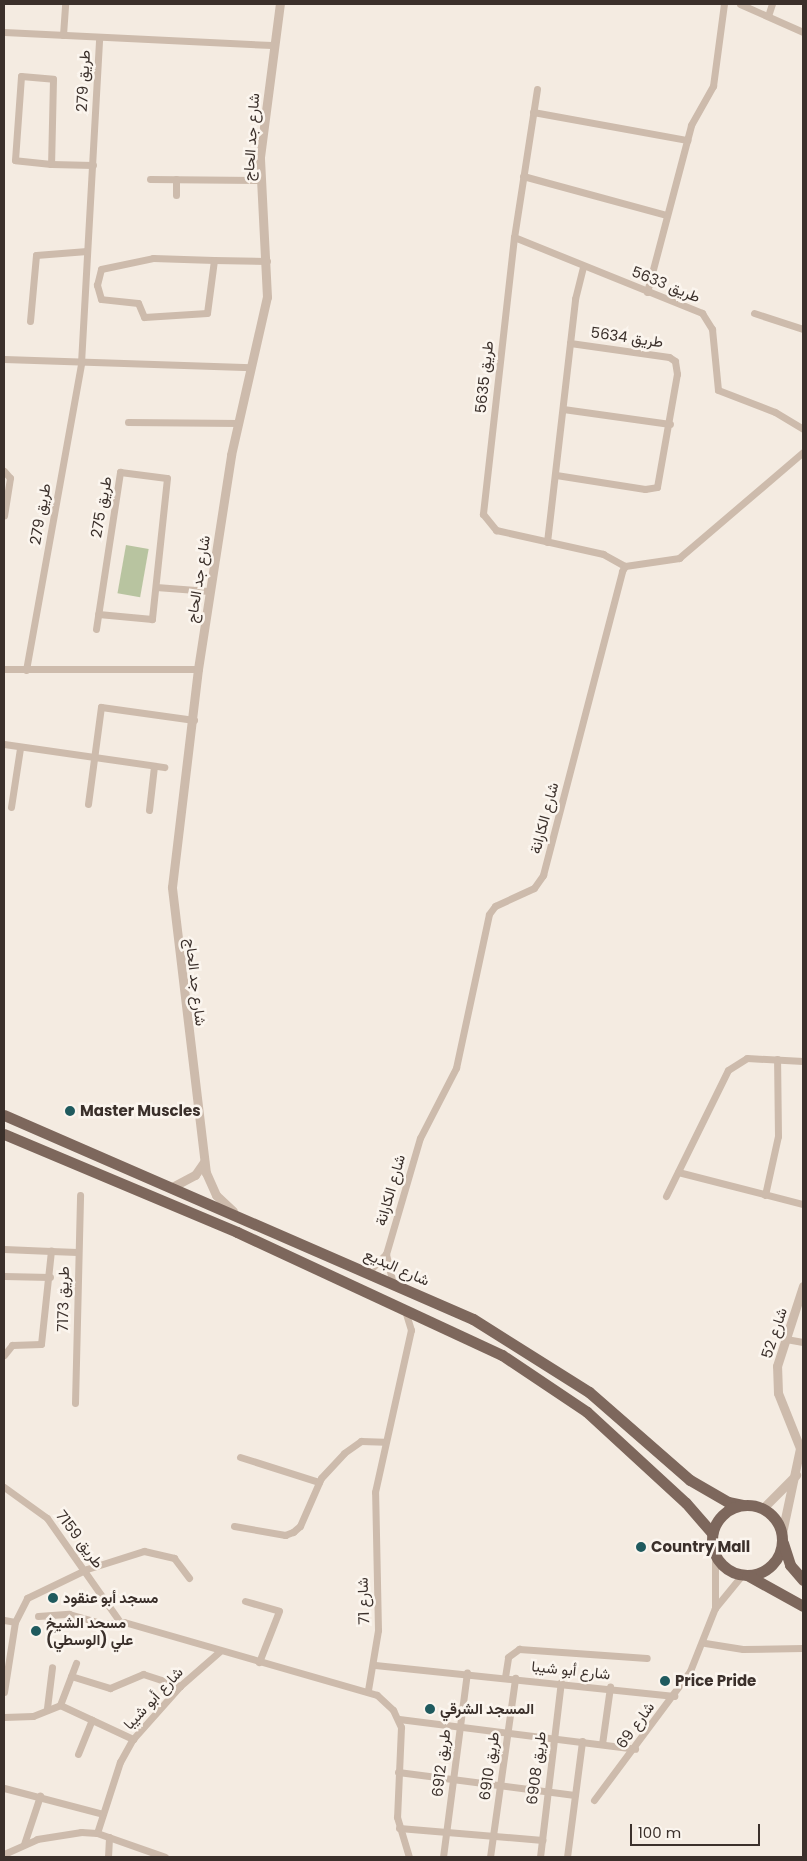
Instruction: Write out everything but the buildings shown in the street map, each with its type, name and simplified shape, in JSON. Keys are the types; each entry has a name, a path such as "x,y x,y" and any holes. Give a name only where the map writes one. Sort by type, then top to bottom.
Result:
{"main road":[{"name":"شارع البديع","path":"4,1115 233,1211 473,1319 552,1366 589,1392 690,1480 728,1502 744,1505"},
{"path":"4,1134 402,1306 502,1355 587,1412 712,1533 715,1553 726,1567 803,1606"},
{"path":"712,1533 723,1514 744,1505 763,1508 775,1519 787,1558 803,1580"},
{"path":"744,1575 772,1565 782,1537"}],"street":[{"name":"طريق 279","path":"26,670 81,363 93,165 99,37 63,35 65,4"},
{"name":"شارع جد الحاج","path":"233,1211 210,1184 204,1162 172,898 194,720 198,669 210,591 239,423 267,297 267,262 260,180 272,45 280,4"},
{"path":"647,292 694,115 715,77 724,4"},
{"path":"740,4 803,32"},
{"path":"768,16 772,4"},
{"path":"4,32 63,35"},
{"path":"99,37 272,45"},
{"name":"طريق 279","path":"51,164 53,79 21,76 15,160 51,164 93,165"},
{"name":"طريق 5635","path":"537,89 514,237 483,514 496,530 603,554 625,566"},
{"path":"533,112 687,140"},
{"path":"523,176 667,214"},
{"path":"150,179 260,180"},
{"path":"176,179 176,195"},
{"name":"طريق 5633","path":"514,237 702,314 708,320 718,390 775,412 803,429"},
{"path":"30,321 36,255 87,251"},
{"path":"214,260 209,310 204,315 144,317 138,303 106,300 98,294 99,274 106,266 153,258 214,260 267,262"},
{"name":"طريق 5634","path":"547,542 570,343 583,266"},
{"path":"754,314 803,329"},
{"name":"طريق 5634","path":"556,475 635,488 657,487 670,424 675,361 570,343"},
{"path":"4,359 81,363 251,367"},
{"path":"563,408 670,424"},
{"path":"128,422 239,423"},
{"path":"625,566 679,558 803,452"},
{"name":"طريق 275","path":"96,629 98,614 122,470 169,480 150,622 98,614"},
{"path":"4,516 6,472"},
{"name":"شارع الكارانة","path":"369,1271 386,1254 423,1129 456,1068 489,914 495,906 534,888 543,875 625,566"},
{"path":"156,587 210,591"},
{"path":"4,670 198,669"},
{"path":"88,804 92,758 101,707 194,720"},
{"path":"4,744 20,748 164,767"},
{"path":"11,807 20,748"},
{"path":"149,810 154,766"},
{"path":"666,1196 728,1070 747,1058 803,1060"},
{"path":"765,1195 778,1136 777,1059"},
{"path":"174,1186 195,1174 204,1162"},
{"path":"678,1172 803,1204"},
{"name":"طريق 7173","path":"75,1403 80,1195"},
{"path":"4,1249 78,1252"},
{"path":"4,1355 12,1345 41,1344 50,1277 51,1251"},
{"name":"شارع الكارانة","path":"386,1254 392,1281"},
{"path":"4,1276 50,1277"},
{"name":"شارع 52","path":"782,1537 796,1475 799,1439 776,1380 786,1339 803,1286"},
{"path":"402,1306 411,1330 433,1320"},
{"name":"شارع 71","path":"368,1690 375,1665 374,1507 384,1442 411,1330"},
{"path":"786,1339 803,1342"},
{"path":"234,1526 285,1535 293,1532 300,1526 319,1482 353,1445 384,1442"},
{"path":"240,1457 319,1482"},
{"path":"763,1508 796,1475"},
{"name":"طريق 7159","path":"4,1487 47,1518 87,1569 120,1622"},
{"path":"4,1692 15,1622 27,1598 87,1569 137,1553 158,1551 184,1566 189,1578"},
{"name":"شارع 69","path":"594,1800 674,1696 704,1643 715,1608 715,1553"},
{"name":"شارع 69","path":"715,1608 744,1575"},
{"path":"245,1600 279,1611 259,1662"},
{"path":"38,1616 69,1614 104,1624 120,1622 259,1662 368,1690 399,1719 508,1731 635,1749"},
{"path":"4,1620 15,1622"},
{"path":"704,1643 743,1649 803,1648"},
{"path":"505,1676 508,1657 519,1649 647,1658"},
{"name":"شارع أبو شيبا","path":"97,1832 133,1739 180,1686 220,1651"},
{"path":"60,1705 76,1663"},
{"name":"شارع أبو شيبا","path":"375,1665 505,1676 674,1696"},
{"path":"47,1708 52,1667"},
{"name":"طريق 6912","path":"443,1857 467,1673"},
{"path":"71,1676 110,1688 143,1674 180,1686"},
{"name":"طريق 6910","path":"490,1857 515,1678"},
{"name":"طريق 6908","path":"540,1857 561,1682"},
{"path":"602,1744 610,1687"},
{"path":"4,1717 33,1716 47,1708 60,1705 133,1739"},
{"path":"399,1719 399,1828 409,1857"},
{"path":"78,1754 92,1720"},
{"path":"567,1857 582,1741"},
{"path":"398,1772 575,1795"},
{"path":"4,1788 103,1814"},
{"path":"24,1844 40,1796"},
{"path":"399,1828 542,1840"},
{"path":"4,1854 24,1844 55,1835 97,1832 165,1857"},
{"path":"108,1857 109,1836"}],"green space":[{"path":"126,545 149,549 140,597 117,593"}],"place":[{"name":"Master Muscles","path":"70,1111"},
{"name":"Country Mall","path":"641,1547"},
{"name":"مسجد أبو عنقود","path":"53,1598"},
{"name":"مسجد الشيخ علي (الوسطي)","path":"36,1631"},
{"name":"Price Pride","path":"665,1681"},
{"name":"المسجد الشرقي","path":"430,1709"}]}
